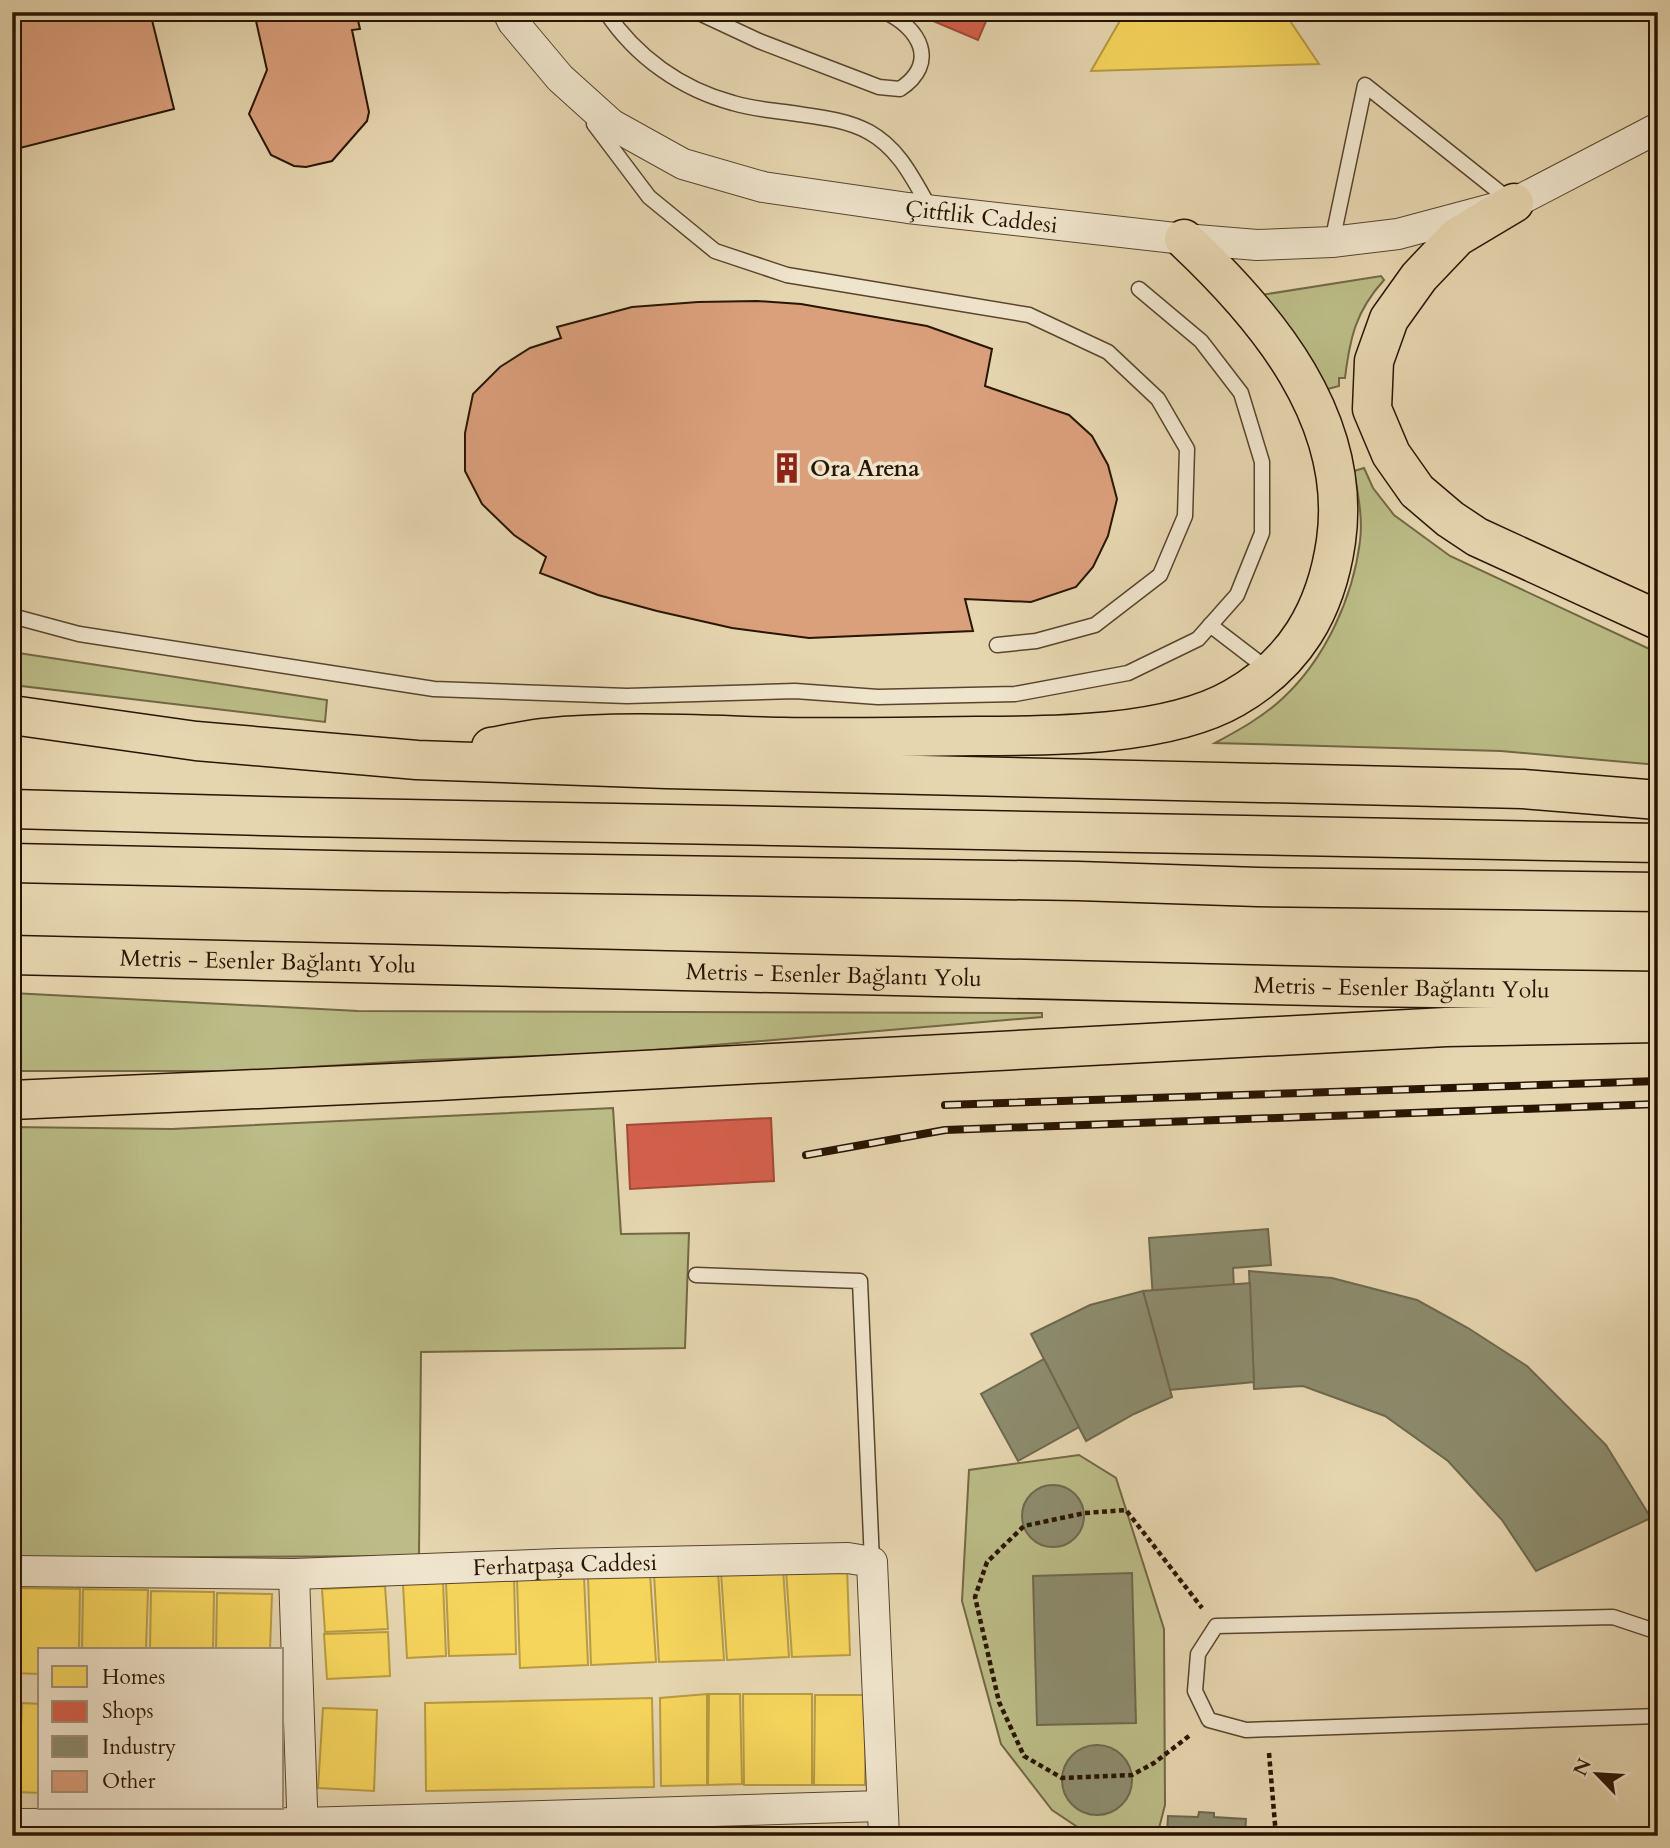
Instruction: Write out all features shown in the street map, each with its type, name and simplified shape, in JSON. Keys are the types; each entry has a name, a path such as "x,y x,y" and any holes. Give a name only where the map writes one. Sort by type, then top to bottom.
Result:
{"highway":[{"path":"1514,203 1457,237 1419,277 1389,319 1374,361 1372,409 1391,454 1417,491 1450,519 1477,537 1658,620"},
{"path":"417,761 542,738 644,734 850,738 1082,734 1153,725 1197,715 1232,699 1272,673 1297,645 1319,605 1332,566 1339,521 1337,483 1312,398 1292,362 1221,274 1184,239"},
{"path":"12,715 196,741 417,761 1523,789 1658,800"},
{"path":"12,809 1658,843"},
{"path":"12,863 1658,892"},
{"name":"Metris - Esenler Bağlantı Yolu","path":"12,955 1358,987 1658,991"},
{"path":"12,1100 450,1080 1447,1027 1658,1023"}],"street":[{"name":"Çitftlik Caddesi","path":"508,12 513,22 560,79 611,124 682,164 763,187 932,210 1184,239 1257,245 1332,242 1398,233 1514,203 1658,128"},
{"name":"Ferhatpaşa Caddesi","path":"12,1571 294,1574 558,1564 848,1558 872,1562"},
{"path":"872,1562 884,1836"},
{"path":"294,1574 303,1829"},
{"path":"12,1824 303,1829 882,1806"}],"lane":[{"path":"606,12 627,40 650,62 705,94 735,104 841,121 869,132 889,146 910,171 932,210"},
{"path":"697,12 759,41 879,87 900,89 916,76 923,52 921,43 900,19 885,12"},
{"path":"560,79 649,197 715,251 787,275 1029,315 1108,352 1158,399 1187,449 1185,516 1160,575 1095,625 1036,641 997,645"},
{"path":"1332,242 1365,85 1514,203"},
{"path":"12,616 79,634 434,689 627,696 795,691 877,697 1015,694 1128,673 1198,639 1237,595 1262,533 1262,462 1241,393 1201,341 1139,289"},
{"path":"1210,625 1272,673"},
{"path":"696,1275 860,1281 872,1562"},
{"path":"1658,1632 1614,1616 1216,1626 1198,1654 1195,1691 1209,1720 1246,1730 1658,1716"}],"path":[{"path":"1209,1720 1154,1763 1132,1775 1062,1778 1024,1756 999,1702 975,1597 987,1562 1024,1526 1085,1513 1126,1510 1216,1626"},
{"path":"1267,1730 1276,1836"}],"green space":[{"path":"1381,276 1384,280 1374,291 1356,325 1345,378 1339,378 1339,386 1324,390 1255,296"},
{"path":"1364,468 1373,488 1394,515 1450,556 1658,653 1658,765 1501,751 1215,743 1275,705 1312,665 1335,626 1351,584 1360,541 1360,506 1354,471"},
{"path":"12,652 327,700 325,722 13,685"},
{"path":"12,993 358,1011 1042,1013 1042,1017 620,1053 422,1060 248,1071 12,1071"},
{"path":"613,1108 621,1234 689,1233 685,1348 421,1352 419,1556 12,1558 12,1127 172,1129"},
{"path":"1079,1455 1116,1478 1164,1629 1165,1805 1157,1836 1091,1836 1052,1810 1001,1744 962,1601 969,1470"}],"building: Homes":[{"path":"1125,12 1284,12 1319,64 1091,71"},
{"path":"847,1567 850,1655 792,1657 786,1570"},
{"path":"783,1569 789,1657 727,1660 721,1572"},
{"path":"718,1572 724,1660 659,1662 654,1574"},
{"path":"650,1574 656,1662 591,1665 588,1577"},
{"path":"584,1577 588,1665 520,1668 517,1580"},
{"path":"514,1579 516,1654 449,1656 446,1582"},
{"path":"443,1582 446,1656 407,1658 403,1584"},
{"path":"385,1586 388,1629 325,1632 322,1589"},
{"path":"14,1588 80,1589 79,1648 38,1648 38,1674 12,1673"},
{"path":"83,1589 148,1590 146,1648 82,1648"},
{"path":"151,1591 214,1592 213,1648 150,1648"},
{"path":"217,1593 272,1594 270,1648 216,1648"},
{"path":"388,1632 390,1676 327,1679 324,1634"},
{"path":"707,1694 707,1785 661,1786 660,1698"},
{"path":"709,1694 740,1694 742,1784 708,1785"},
{"path":"743,1694 812,1694 812,1785 744,1785"},
{"path":"815,1695 866,1695 865,1785 814,1785"},
{"path":"652,1698 654,1787 426,1791 425,1703"},
{"path":"12,1703 19,1703 15,1792 12,1792"},
{"path":"22,1703 38,1704 38,1793 18,1792"},
{"path":"323,1708 377,1710 374,1791 318,1788"}],"building: Shops":[{"path":"912,12 990,12 978,40"},
{"path":"771,1118 774,1181 630,1189 627,1125"}],"building: Industry":[{"path":"1268,1229 1271,1265 1233,1268 1235,1309 1210,1311 1208,1295 1153,1299 1149,1238"},
{"path":"1249,1271 1332,1278 1417,1300 1468,1328 1527,1366 1606,1445 1651,1518 1536,1571 1502,1520 1448,1461 1385,1416 1303,1386 1254,1389"},
{"path":"1250,1283 1254,1382 1170,1390 1143,1291"},
{"path":"1143,1291 1172,1397 1134,1414 1086,1441 1031,1334 1090,1305"},
{"path":"1044,1359 1079,1427 1018,1461 981,1394"},
{"path":"1047,1485 1059,1485 1075,1494 1082,1504 1082,1528 1075,1538 1059,1547 1047,1547 1036,1542 1027,1533 1022,1522 1022,1510 1027,1499 1036,1490"},
{"path":"1132,1573 1136,1723 1037,1725 1033,1576"},
{"path":"1097,1745 1122,1755 1132,1780 1122,1805 1097,1815 1072,1805 1062,1780 1072,1755"},
{"path":"1199,1812 1214,1813 1214,1817 1246,1819 1245,1835 1250,1836 1161,1836 1161,1832 1167,1833 1168,1816 1198,1817"}],"building: Other":[{"path":"12,12 150,12 174,109 12,150"},
{"path":"254,12 356,12 360,29 352,30 369,112 367,121 332,161 306,167 294,166 271,155 249,114 267,70"},
{"name":"Ora Arena","path":"757,301 801,304 927,326 992,349 985,386 1069,415 1092,436 1108,465 1117,499 1108,536 1093,567 1076,587 1031,602 965,599 973,631 809,638 732,628 657,611 598,595 540,573 546,557 514,535 482,504 465,471 465,433 473,394 500,367 530,348 561,338 557,327 632,307"}],"railway":[{"path":"945,1105 1658,1081"},
{"path":"806,1155 945,1130 1658,1104"}],"place":[{"name":"Ora Arena","path":"787,468"}]}
